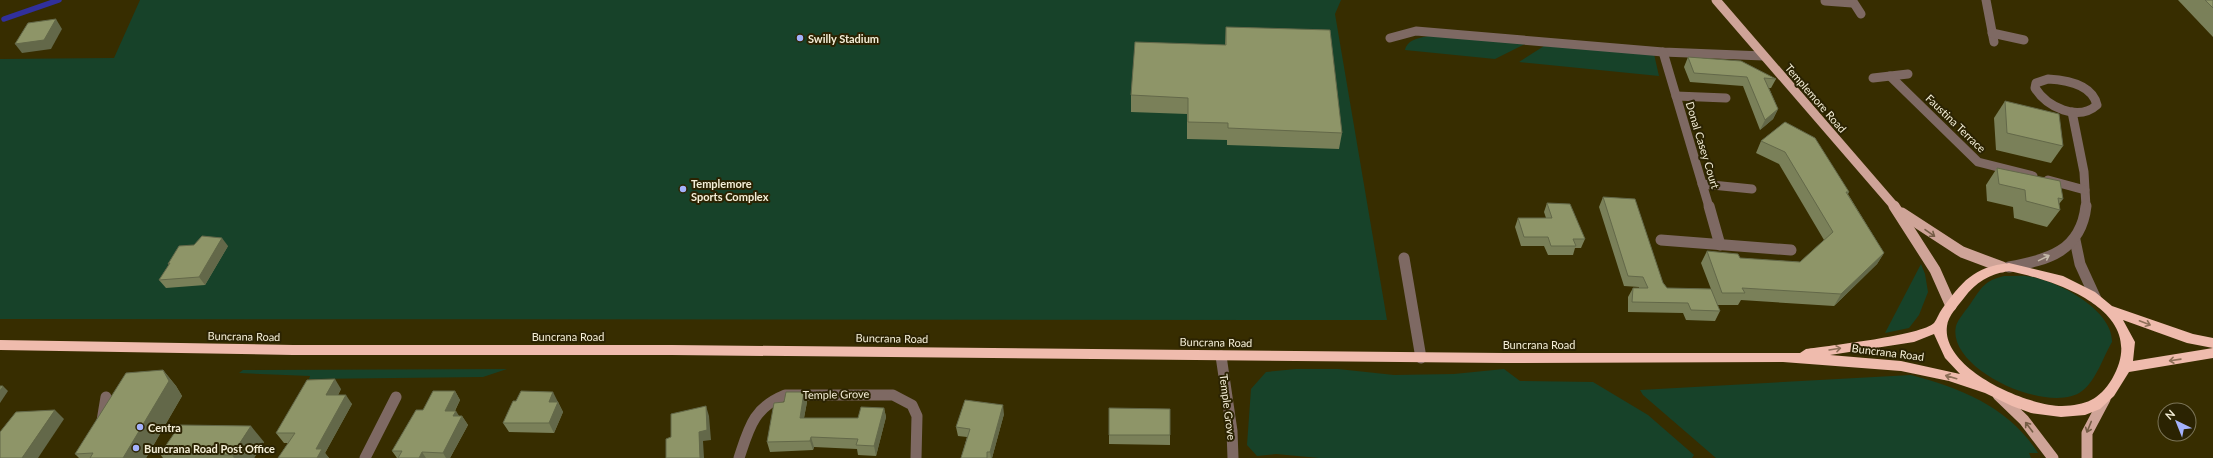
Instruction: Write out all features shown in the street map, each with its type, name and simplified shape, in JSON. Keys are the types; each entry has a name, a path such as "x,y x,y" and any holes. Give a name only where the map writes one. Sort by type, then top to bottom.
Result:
{"highway":[{"path":"1992,391 1958,365 1948,351 1941,336 1939,326 1951,306 1970,280 1989,269 2006,267 2028,270 2062,281 2096,299 2108,309 2120,323 2129,342 2125,367 2105,399"},
{"path":"2108,309 2192,339 2213,343"},
{"name":"Buncrana Road","path":"1783,357 1899,340 1914,337 1939,326"},
{"name":"Buncrana Road","path":"0,345 293,350 666,350 1421,358 1783,357 1901,366 1949,376 2043,410 2067,412 2089,409 2105,399"},
{"path":"2125,367 2190,358 2213,353"}],"main road":[{"name":"Templemore Road","path":"1716,0 1898,211 1935,270 1951,306"},
{"name":"Templemore Road","path":"1898,211 1954,249 1981,262 2006,267"},
{"path":"1992,391 2024,420 2053,458"},
{"path":"2087,458 2087,433 2105,399"}],"street":[{"path":"1986,0 1994,42"},
{"path":"1825,2 1852,2 1860,14"},
{"path":"1390,38 1416,32 1663,52 1764,56"},
{"path":"1992,33 2024,40"},
{"name":"Donal Casey Court","path":"1663,52 1720,245"},
{"path":"1873,78 1908,74"},
{"name":"Faustina Terrace","path":"1890,76 1978,162 2085,190"},
{"path":"2048,79 2068,81 2088,90 2097,101 2095,109 2090,112 2072,112 2051,105 2043,99 2035,88 2036,83 2048,79"},
{"path":"1676,96 1726,98"},
{"path":"2006,267 2038,261 2075,240 2082,229 2085,219 2085,190 2079,140 2072,112"},
{"path":"1702,184 1752,189"},
{"path":"1661,240 1791,250"},
{"path":"2075,240 2080,264 2096,299"},
{"path":"1404,258 1421,358"},
{"name":"Temple Grove","path":"1221,356 1232,431 1233,458"},
{"name":"Temple Grove","path":"739,458 753,418 759,410 775,398 785,395 884,394 902,398 916,410 918,416 916,458"},
{"path":"96,434 101,428 106,397"},
{"path":"365,458 396,397"}],"green space":[{"name":"Templemore Sports Complex","path":"140,0 1341,0 1335,14 1387,320 0,319 0,59 114,58"},
{"path":"1429,36 1527,43 1495,59 1405,50 1406,46 1411,41"},
{"path":"1544,46 1654,54 1659,76 1519,62"},
{"path":"1921,264 1925,274 1928,292 1919,315 1909,328 1885,333"},
{"path":"2004,276 2029,276 2056,285 2082,299 2104,319 2110,330 2112,342 2095,375 2087,387 2082,391 2067,397 2047,397 2025,393 2003,384 1983,372 1967,358 1957,342 1957,323 1984,285 1992,280"},
{"path":"507,369 483,377 309,379 310,376 239,373 243,370"},
{"path":"1296,369 1338,369 1394,375 1454,374 1504,369 1520,381 1593,382 1648,415 1694,455 1692,458 1319,458 1276,454 1257,456 1247,445 1251,389 1266,372"},
{"path":"1911,375 1948,386 1983,402 1999,412 2013,424 2027,437 2038,453 2029,453 2031,458 1716,458 1643,395 1640,390"}],"building":[{"path":"2205,0 2213,0 2213,8"},
{"path":"56,19 44,40 15,44 28,23"},
{"path":"1226,27 1330,30 1342,133 1228,128 1228,123 1188,122 1188,98 1131,95 1135,42 1226,45"},
{"path":"1688,57 1741,61 1776,79 1764,78 1778,109 1765,120 1747,77 1694,73"},
{"path":"2005,101 2059,114 2063,146 2007,133"},
{"path":"1785,122 1815,138 1849,192 1846,192 1884,253 1841,294 1742,288 1745,293 1722,293 1707,251 1738,254 1740,258 1800,262 1833,232 1785,152 1761,141"},
{"path":"1997,168 2060,181 2063,199 2058,198 2060,210 2026,201 2025,190 1999,184"},
{"path":"1603,197 1635,199 1663,283 1667,288 1711,289 1720,311 1691,310 1688,303 1632,302 1633,288 1648,288 1643,277 1628,276"},
{"path":"1547,203 1570,204 1585,239 1573,239 1576,246 1551,246 1548,237 1524,237 1518,218 1552,218"},
{"path":"202,236 222,238 199,277 159,280 179,246 194,245"},
{"path":"163,370 169,381 123,458 90,458 93,453 75,454 126,373"},
{"path":"335,379 326,395 346,395 316,449 322,449 317,458 278,458 295,433 276,433 307,380"},
{"path":"433,391 455,391 445,411 456,411 453,416 462,416 443,453 422,452 419,458 398,458 402,451 392,451 416,410 423,410"},
{"path":"521,391 553,392 549,402 558,402 549,423 503,423 513,401 516,401"},
{"path":"786,392 804,392 800,418 858,418 861,407 884,408 874,446 856,445 858,439 811,437 810,441 767,442 774,403 784,402"},
{"path":"965,400 1003,405 990,452 987,452 987,458 961,458 970,429 956,427"},
{"path":"706,406 707,430 699,432 700,458 666,458 666,439 671,437 671,414"},
{"path":"1109,408 1170,409 1170,435 1109,435"},
{"path":"55,410 22,458 0,458 0,432 16,412"},
{"path":"180,425 251,426 232,455 160,454"}],"waterway":[{"path":"4,19 59,0"}],"place":[{"name":"Swilly Stadium","path":"800,38"},
{"name":"Templemore Sports Complex","path":"683,189"},
{"name":"Centra","path":"140,427"},
{"name":"Buncrana Road Post Office","path":"136,448"}]}
